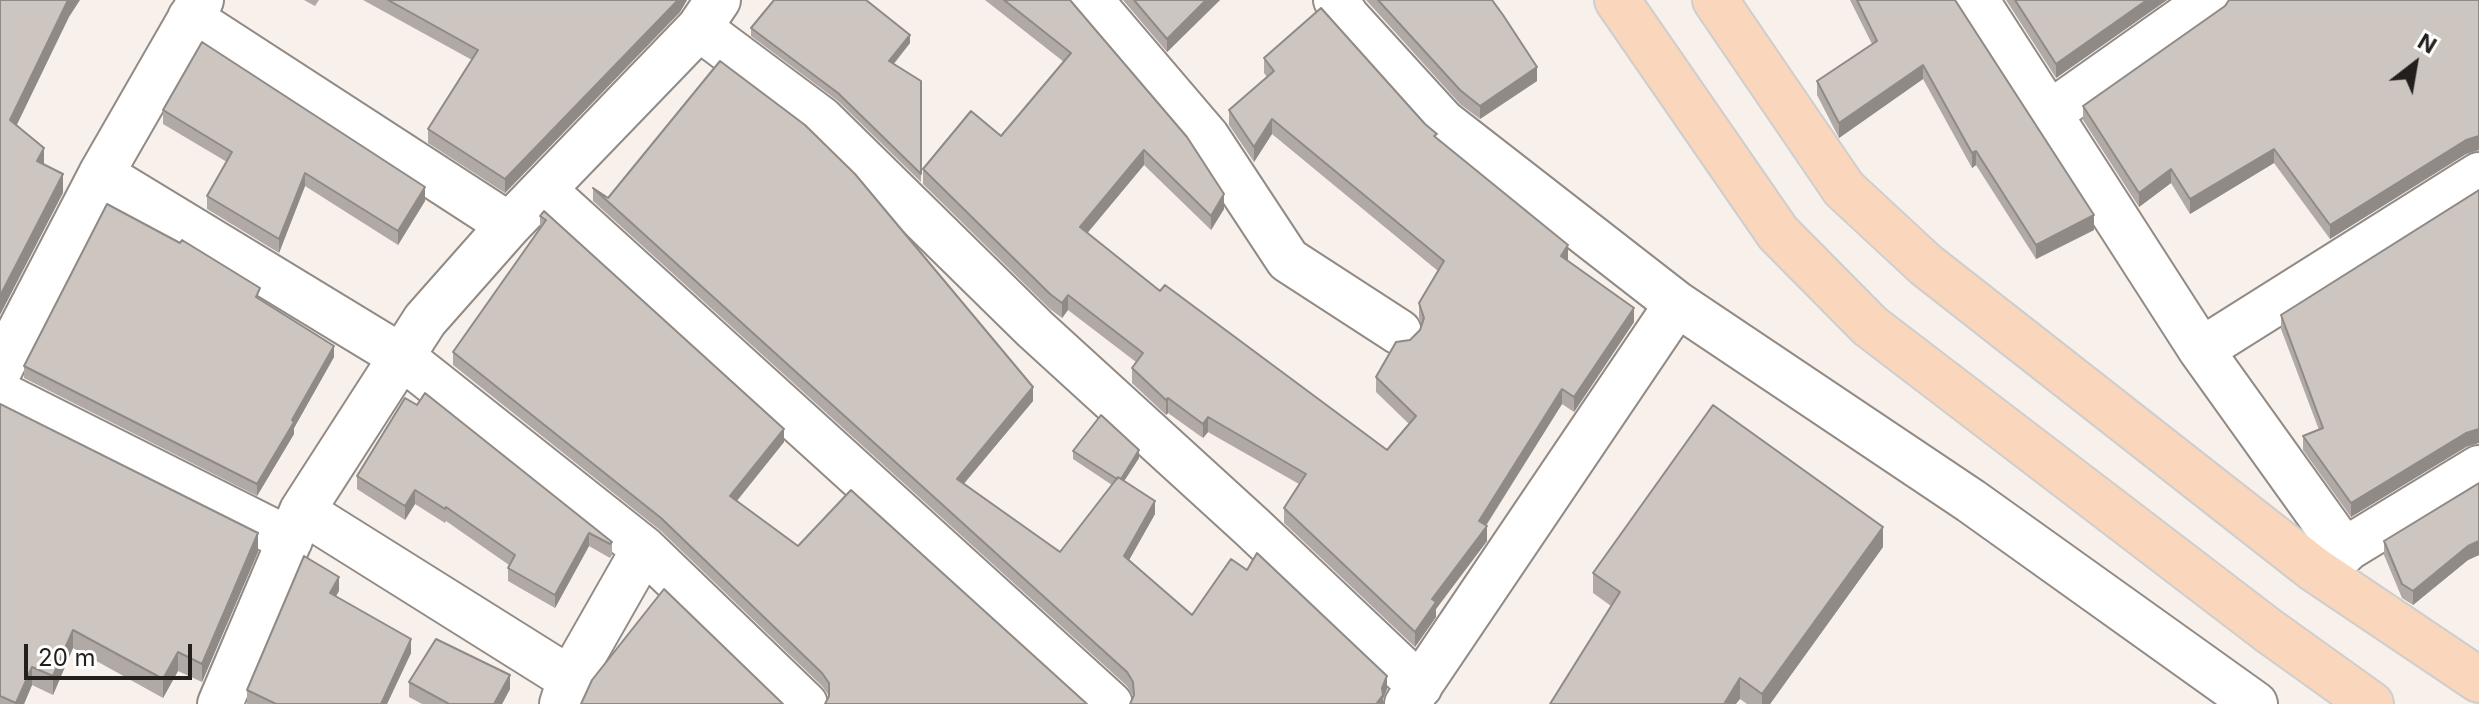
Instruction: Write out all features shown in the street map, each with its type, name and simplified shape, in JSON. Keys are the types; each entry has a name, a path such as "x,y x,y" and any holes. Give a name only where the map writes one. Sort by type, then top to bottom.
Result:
{"main road":[{"path":"1617,0 1778,233 1870,326 2269,631 2371,704"},
{"path":"1715,0 1844,189 1926,265 2330,560 2479,680"}],"street":[{"path":"1090,0 1207,137 1288,260 1399,332"},
{"path":"1336,0 1347,17 1443,122 1677,304 1971,501 2255,704"},
{"path":"1976,0 2201,350 2330,560 2479,468"},
{"path":"2050,113 2210,0"},
{"path":"220,704 296,526 425,320 710,8 1035,329 1252,527 1413,695 1677,304"},
{"path":"0,369 101,174 196,9 509,225"},
{"path":"101,174 402,357 644,549 805,704"},
{"path":"2201,350 2479,175"},
{"path":"545,191 1110,704"},
{"path":"0,394 296,526 566,692 644,549"}],"building":[{"path":"0,0 68,0 10,120 44,148 37,161 63,174 0,296"},
{"path":"388,0 678,0 505,179 428,129 478,50"},
{"path":"774,0 866,0 910,35 889,61 921,81 921,174 838,93 751,28"},
{"path":"1004,0 1070,0 1187,137 1224,194 1211,216 1144,150 1080,227 1160,291 1165,285 1387,450 1416,416 1376,377 1396,342 1410,340 1420,330 1424,318 1419,303 1444,261 1272,119 1254,147 1229,110 1274,71 1264,58 1321,8 1437,134 1434,136 1568,245 1561,256 1634,308 1574,397 1562,389 1479,521 1487,526 1432,599 1436,602 1415,632 1284,508 1306,474 1208,417 1203,424 1168,398 1166,400 1132,368 1143,353 1068,295 1062,303 1050,294 923,169 971,111 1001,136 1071,53"},
{"path":"1134,0 1206,0 1167,39"},
{"path":"1378,0 1492,0 1537,67 1480,106 1460,90"},
{"path":"1857,0 1955,0 2094,215 2036,245 1976,151 1972,153 1923,65 1839,123 1817,81 1877,41"},
{"path":"2015,0 2147,0 2056,64"},
{"path":"2229,0 2479,0 2479,136 2466,140 2330,225 2274,149 2190,199 2171,169 2139,193 2083,106 2225,6"},
{"path":"202,42 425,187 398,231 305,173 279,239 207,196 232,152 163,110"},
{"path":"720,61 805,125 855,174 1033,387 957,479 1060,552 1118,477 1155,501 1124,556 1192,615 1231,559 1247,570 1257,553 1387,676 1382,688 1383,695 1376,704 1130,704 1134,695 1133,682 1127,672 593,188 608,198"},
{"path":"2479,190 2479,429 2466,433 2351,503 2303,436 2323,428 2281,315"},
{"path":"107,204 180,243 182,240 260,288 256,297 334,346 257,484 24,366"},
{"path":"544,211 784,429 730,496 798,546 851,490 1087,704 825,704 829,696 829,683 822,673 661,518 453,352 546,220 540,216"},
{"path":"425,393 612,542 610,544 589,533 555,595 508,568 515,555 446,507 415,490 405,506 357,476 405,398 417,405"},
{"path":"0,404 258,533 202,664 178,652 163,679 73,630 53,676 32,667 16,703 0,696"},
{"path":"1713,405 1883,527 1762,694 1740,678 1724,704 1550,704 1620,592 1593,573"},
{"path":"1101,415 1139,450 1121,479 1073,451"},
{"path":"2479,483 2479,541 2468,546 2413,591 2402,584 2384,541"},
{"path":"304,556 339,577 330,593 411,639 381,704 276,704 247,690"},
{"path":"664,589 783,704 581,704 592,680"},
{"path":"436,639 510,675 494,704 449,704 409,682"}]}
